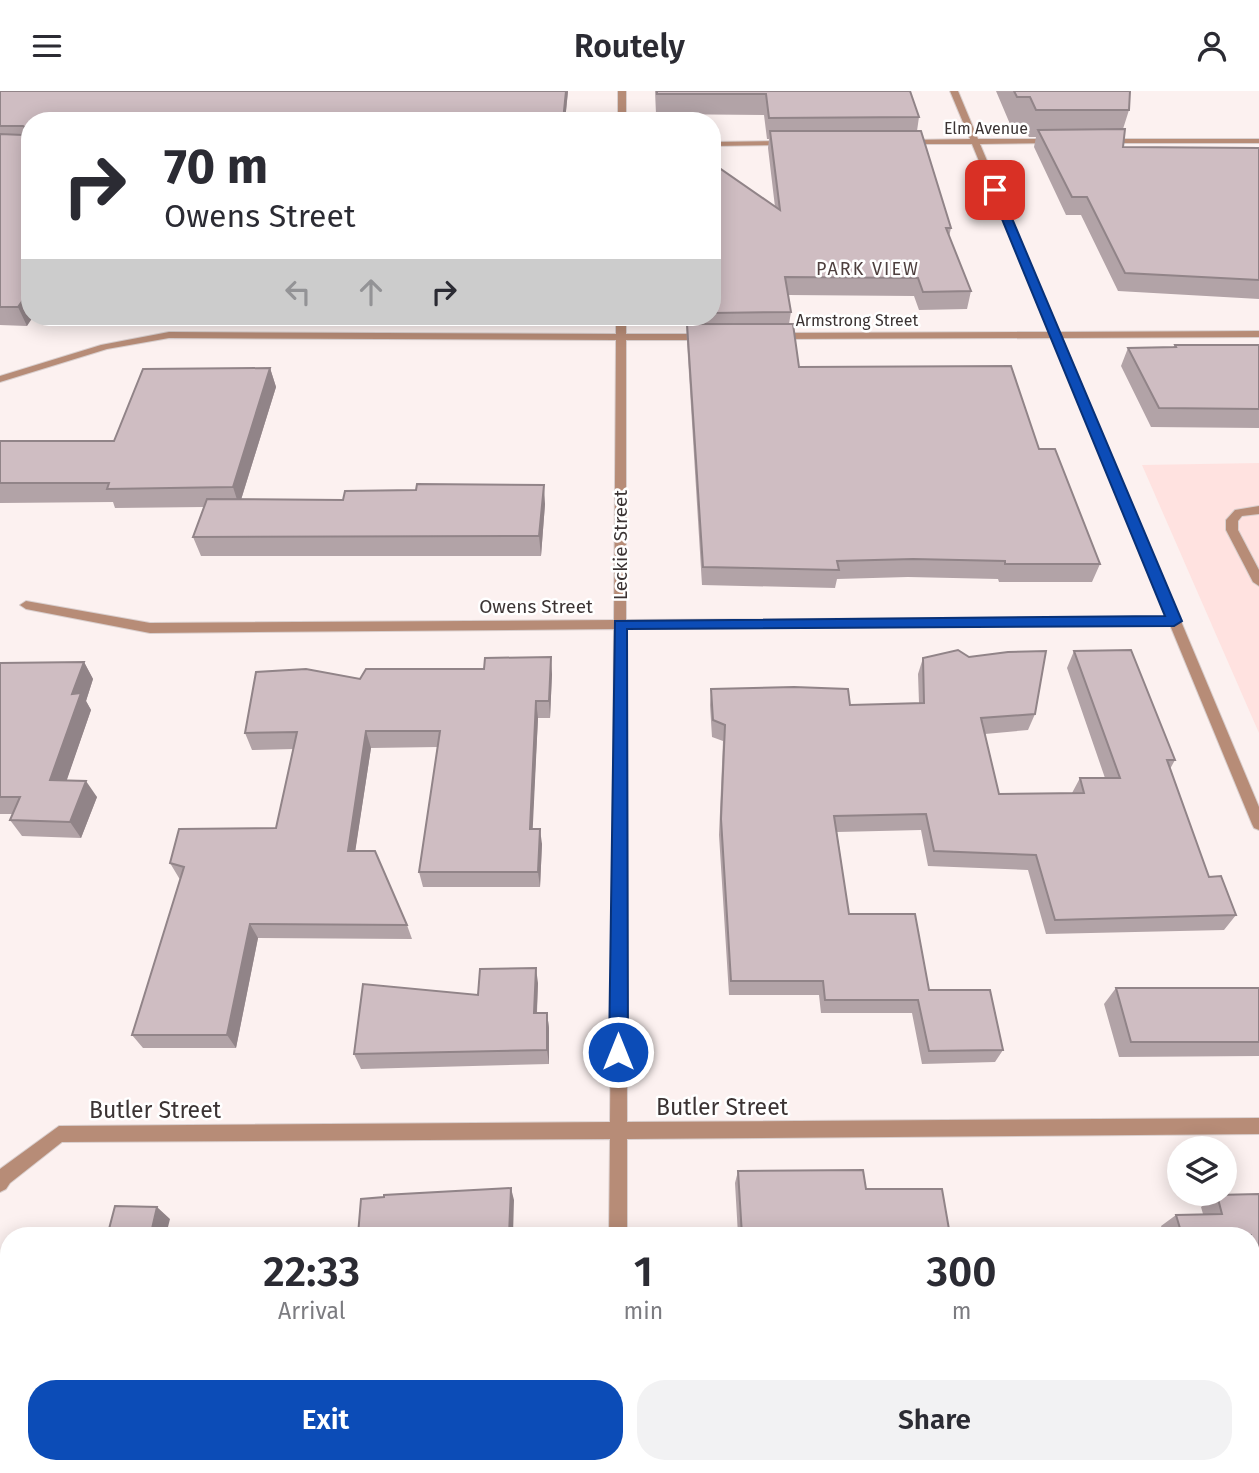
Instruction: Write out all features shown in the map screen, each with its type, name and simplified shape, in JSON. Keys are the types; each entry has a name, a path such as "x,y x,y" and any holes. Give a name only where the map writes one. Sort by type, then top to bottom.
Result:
{"street":[{"path":"622,91 622,112"},
{"path":"954,91 1259,824"},
{"name":"Elm Avenue","path":"892,142 1069,141"},
{"path":"1097,141 1259,141"},
{"path":"721,144 795,143"},
{"name":"Leckie Street","path":"618,1227 621,326"},
{"name":"Armstrong Street","path":"770,336 1259,334"},
{"path":"0,379 131,339 169,335 716,337"},
{"path":"1259,510 1239,513 1232,520 1232,530 1259,582"},
{"name":"Owens Street","path":"26,605 150,628 1174,621"},
{"name":"Butler Street","path":"0,1183 59,1134 1259,1126"}],"shaded area":[{"path":"1259,463 1259,733 1142,465"}],"building":[{"path":"0,91 566,91 564,112 21,112 21,126 0,126"},
{"path":"657,91 910,91 919,117 769,118 766,94 657,94"},
{"path":"1014,91 1130,91 1129,110 1036,110 1030,97 1017,97"},
{"path":"1125,129 1123,147 1259,148 1259,280 1125,273 1087,197 1072,197 1038,130"},
{"path":"770,131 921,131 951,228 946,228 971,291 923,292 918,278 785,277 791,312 721,313 721,169 780,210"},
{"path":"0,134 21,135 21,303 18,307 0,307"},
{"path":"721,324 793,324 799,367 1011,366 1039,449 1055,449 1100,564 1005,564 1005,561 913,559 837,561 839,570 703,567 687,326"},
{"path":"1175,345 1259,345 1259,409 1159,408 1128,348 1176,347"},
{"path":"270,368 233,487 107,489 109,483 0,483 0,441 114,441 143,369"},
{"path":"417,484 544,485 539,536 193,537 207,499 343,500 345,491 416,490"},
{"path":"958,650 969,657 1046,651 1035,714 981,718 999,794 1084,793 1080,778 1120,778 1074,651 1131,650 1175,760 1167,760 1209,877 1221,876 1236,915 1055,920 1036,855 934,851 926,814 834,816 849,914 915,914 929,990 990,990 1003,1050 929,1051 918,1000 825,1000 823,981 731,981 721,819 725,725 713,720 711,689 848,689 850,705 924,703 923,658"},
{"path":"551,657 549,701 536,701 530,829 540,829 538,872 419,872 440,731 366,731 348,851 375,851 407,925 250,924 227,1035 132,1035 184,867 170,863 179,829 276,828 297,732 245,733 256,672 306,669 360,679 366,669 484,669 485,658"},
{"path":"84,662 72,694 81,693 50,780 86,781 70,822 10,820 20,797 0,797 0,663"},
{"path":"536,968 534,1013 547,1013 547,1050 354,1054 363,984 478,995 480,969"},
{"path":"1116,988 1259,988 1259,1042 1131,1042"},
{"path":"863,1170 866,1189 942,1189 949,1227 742,1227 738,1171"},
{"path":"511,1188 509,1227 359,1227 361,1199 384,1195"},
{"path":"1259,1194 1259,1227 1180,1227 1176,1215 1222,1214 1220,1206 1237,1206 1237,1195"},
{"path":"115,1206 157,1207 152,1227 110,1227"}],"district":[{"name":"PARK VIEW","path":"868,269"}],"route":[{"path":"618,1052 620,624 1174,621 995,190"}]}
